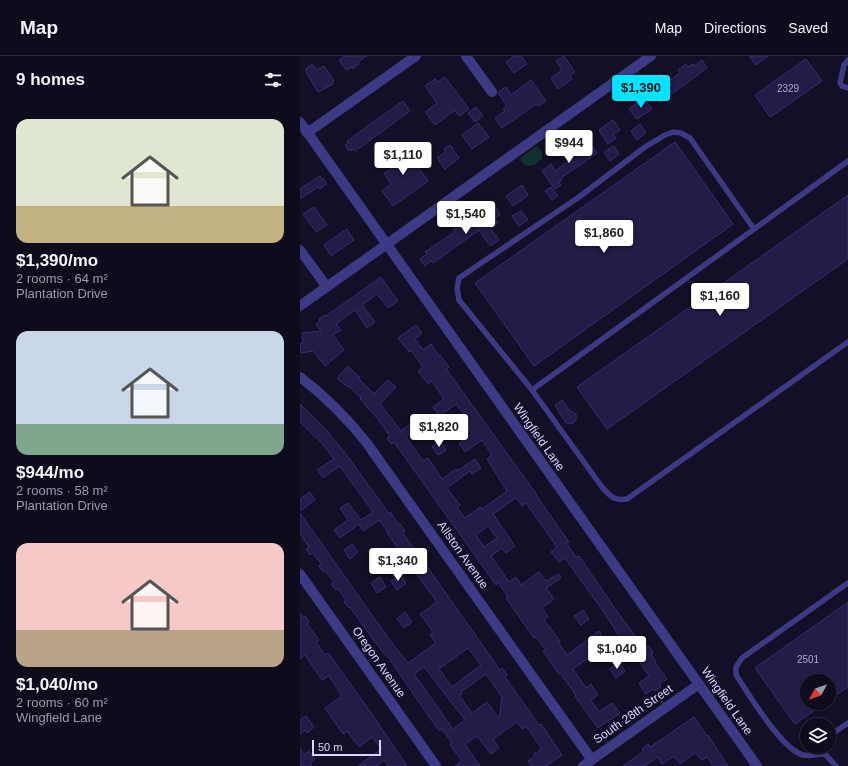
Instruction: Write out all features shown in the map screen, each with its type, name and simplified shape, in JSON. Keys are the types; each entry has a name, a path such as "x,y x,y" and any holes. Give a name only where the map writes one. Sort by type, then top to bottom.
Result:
{"street":[{"path":"307,133 416,56"},
{"path":"466,56 492,92"},
{"path":"300,306 395,240 648,57"},
{"name":"Wingfield Lane","path":"300,122 757,766"},
{"path":"300,250 327,287"},
{"name":"Allston Avenue","path":"300,376 328,400 346,418 366,442 592,760"},
{"name":"Oregon Avenue","path":"300,574 436,766"},
{"name":"South 28th Street","path":"583,766 698,684"}],"lane":[{"path":"848,60 844,65 840,83 842,86 848,88"},
{"path":"754,229 690,138 673,132 645,146 579,197 459,278 457,288 459,300 532,390 602,487 611,497 620,500 627,499 848,342"},
{"path":"532,390 848,161"},
{"path":"800,753 790,747 773,729 736,675 736,667 742,658 848,583"},
{"path":"836,731 848,723"},
{"path":"801,754 821,754"},
{"path":"825,754 836,766"}],"green space":[{"path":"537,146 542,152 542,159 534,165 526,166 520,158"}],"building":[{"path":"345,56 367,56 358,62 359,64 353,69 352,67 346,70 339,60"},
{"path":"514,56 521,56 527,64 514,73 506,62"},
{"path":"564,56 575,72 570,76 572,79 558,89 551,78 562,70 556,61"},
{"path":"749,56 768,56 756,65"},
{"path":"806,59 822,81 770,117 755,95"},
{"path":"702,60 707,68 666,98 657,85 665,80 667,82 680,73 678,70 686,64 688,67 693,64 694,66"},
{"path":"312,64 317,70 324,66 334,81 332,82 333,84 318,92 305,70"},
{"path":"445,77 469,109 459,116 455,110 435,125 425,112 437,103 425,86 435,79 438,82"},
{"path":"531,80 546,101 538,106 536,104 502,128 495,118 505,111 503,109 507,106 498,92 506,87 511,95"},
{"path":"644,98 652,109 637,119 629,109"},
{"path":"403,101 410,111 355,151 353,149 349,151 345,145 349,143 347,141"},
{"path":"476,107 483,116 475,122 468,113"},
{"path":"613,120 620,130 613,135 616,138 608,144 599,130"},
{"path":"478,123 489,137 472,149 462,135"},
{"path":"640,124 646,133 637,140 631,131"},
{"path":"675,142 733,224 534,366 475,283"},
{"path":"590,143 597,153 561,178 562,180 558,182 561,185 555,189 542,171 551,164 555,171 570,160 565,155 574,149 575,151 580,147 581,149"},
{"path":"450,145 459,158 445,169 437,158 446,152 444,149"},
{"path":"388,146 400,162 417,150 424,159 416,164 428,181 393,206 382,191 391,184 384,173 392,168 380,152"},
{"path":"614,146 619,154 610,161 604,152"},
{"path":"320,176 327,184 320,189 318,187 300,199 300,189"},
{"path":"522,185 528,195 513,206 506,196"},
{"path":"551,187 558,196 552,200 545,191"},
{"path":"848,195 848,259 607,429 577,387"},
{"path":"494,205 500,214 495,219 498,223 491,229 499,240 490,246 479,230 433,263 431,261 425,266 420,259 427,254 425,252 455,232 453,230 459,226 460,228 477,216 476,214 483,210 484,212"},
{"path":"314,207 327,225 316,232 303,214"},
{"path":"521,211 528,220 519,226 512,216"},
{"path":"347,229 354,240 331,256 324,245"},
{"path":"381,277 398,301 388,308 377,294 362,305 375,322 367,328 355,310 336,324 341,330 333,335 344,350 325,366 313,351 301,353 300,344 303,343 302,333 321,331 316,324 320,321 319,319 325,315 326,316"},
{"path":"416,325 422,333 415,339 423,350 431,344 439,356 440,355 449,367 446,369 569,542 566,543 576,557 579,556 645,649 649,646 653,653 651,654 656,662 655,663 667,679 659,684 661,687 655,691 653,689 646,694 639,683 649,676 630,648 629,649 619,636 565,558 559,562 551,552 557,547 526,503 522,506 516,498 493,514 515,546 506,553 502,548 491,556 509,582 516,577 521,585 539,572 546,581 559,574 561,578 546,588 554,599 542,608 548,617 544,620 560,641 558,642 567,655 599,631 606,642 588,655 590,657 573,669 586,688 591,684 598,695 591,700 599,712 612,703 620,713 598,728 575,696 576,695 543,651 546,650 536,637 534,638 512,607 506,598 508,596 498,583 496,585 394,442 391,444 387,438 390,436 377,418 351,388 337,378 348,366 374,394 388,380 396,387 380,404 401,431 414,421 419,428 406,437 423,461 428,458 442,479 456,469 457,471 475,459 481,468 472,474 470,471 447,488 460,505 457,507 465,518 480,507 482,509 507,491 487,459 492,455 482,440 465,452 459,443 472,434 464,421 467,419 456,404 439,416 433,407 444,399 432,381 428,384 418,371 423,367 411,350 409,352 398,338","holes":["488,526 497,538 484,547 476,535"]},
{"path":"562,400 569,410 576,414 576,419 573,423 569,424 565,422 555,405"},
{"path":"300,404 326,430 346,454 385,508 389,513 390,512 399,525 400,524 405,531 402,532 500,670 502,668 507,675 505,677 539,725 541,724 562,755 546,766 531,766 528,761 535,756 534,754 542,749 526,726 522,729 517,722 493,739 499,748 491,754 477,736 465,744 480,766 455,766 462,761 450,745 452,743 442,729 439,731 390,660 350,607 349,608 344,602 346,600 338,589 336,590 331,584 334,582 325,571 323,572 319,566 321,564 313,553 310,555 306,549 309,547 300,534 300,513 389,639 408,663 436,643 430,635 433,632 420,614 437,602 379,520 363,531 359,524 340,538 334,530 348,520 340,508 348,503 361,520 373,512 340,466 323,478 317,470 334,459 319,440 300,422","holes":["468,648 481,665 452,687 439,669","424,667 465,720 453,729 414,674","486,674 502,697 499,719 487,702 472,713 459,695 462,694 461,692"]},
{"path":"440,441 446,450 438,455 432,447"},
{"path":"310,492 315,500 300,511 300,499"},
{"path":"352,544 358,552 350,559 344,550"},
{"path":"400,575 406,583 397,590 391,581"},
{"path":"380,577 386,587 377,593 371,583"},
{"path":"848,602 848,687 836,695 836,674 800,674 800,710 815,710 804,718 800,718 800,720 795,724 755,668"},
{"path":"583,610 589,619 581,625 574,616"},
{"path":"405,612 412,622 404,628 397,619"},
{"path":"300,613 303,617 305,616 309,622 307,624 319,640 316,642 325,655 328,653 407,766 388,766 384,760 377,766 358,766 381,749 372,737 359,747 347,731 343,734 325,708 342,696 329,676 322,680 305,655 300,659"},
{"path":"619,663 625,671 616,678 610,669"},
{"path":"306,716 314,727 307,733 305,730 300,734 300,720"},
{"path":"694,717 707,736 708,735 728,766 713,766 707,757 702,760 695,753 680,764 674,756 662,764 658,757 645,766 623,766 644,751 642,749 648,744 650,747"},
{"path":"300,748 304,755 309,751 315,759 310,763 312,766 300,766"}]}
